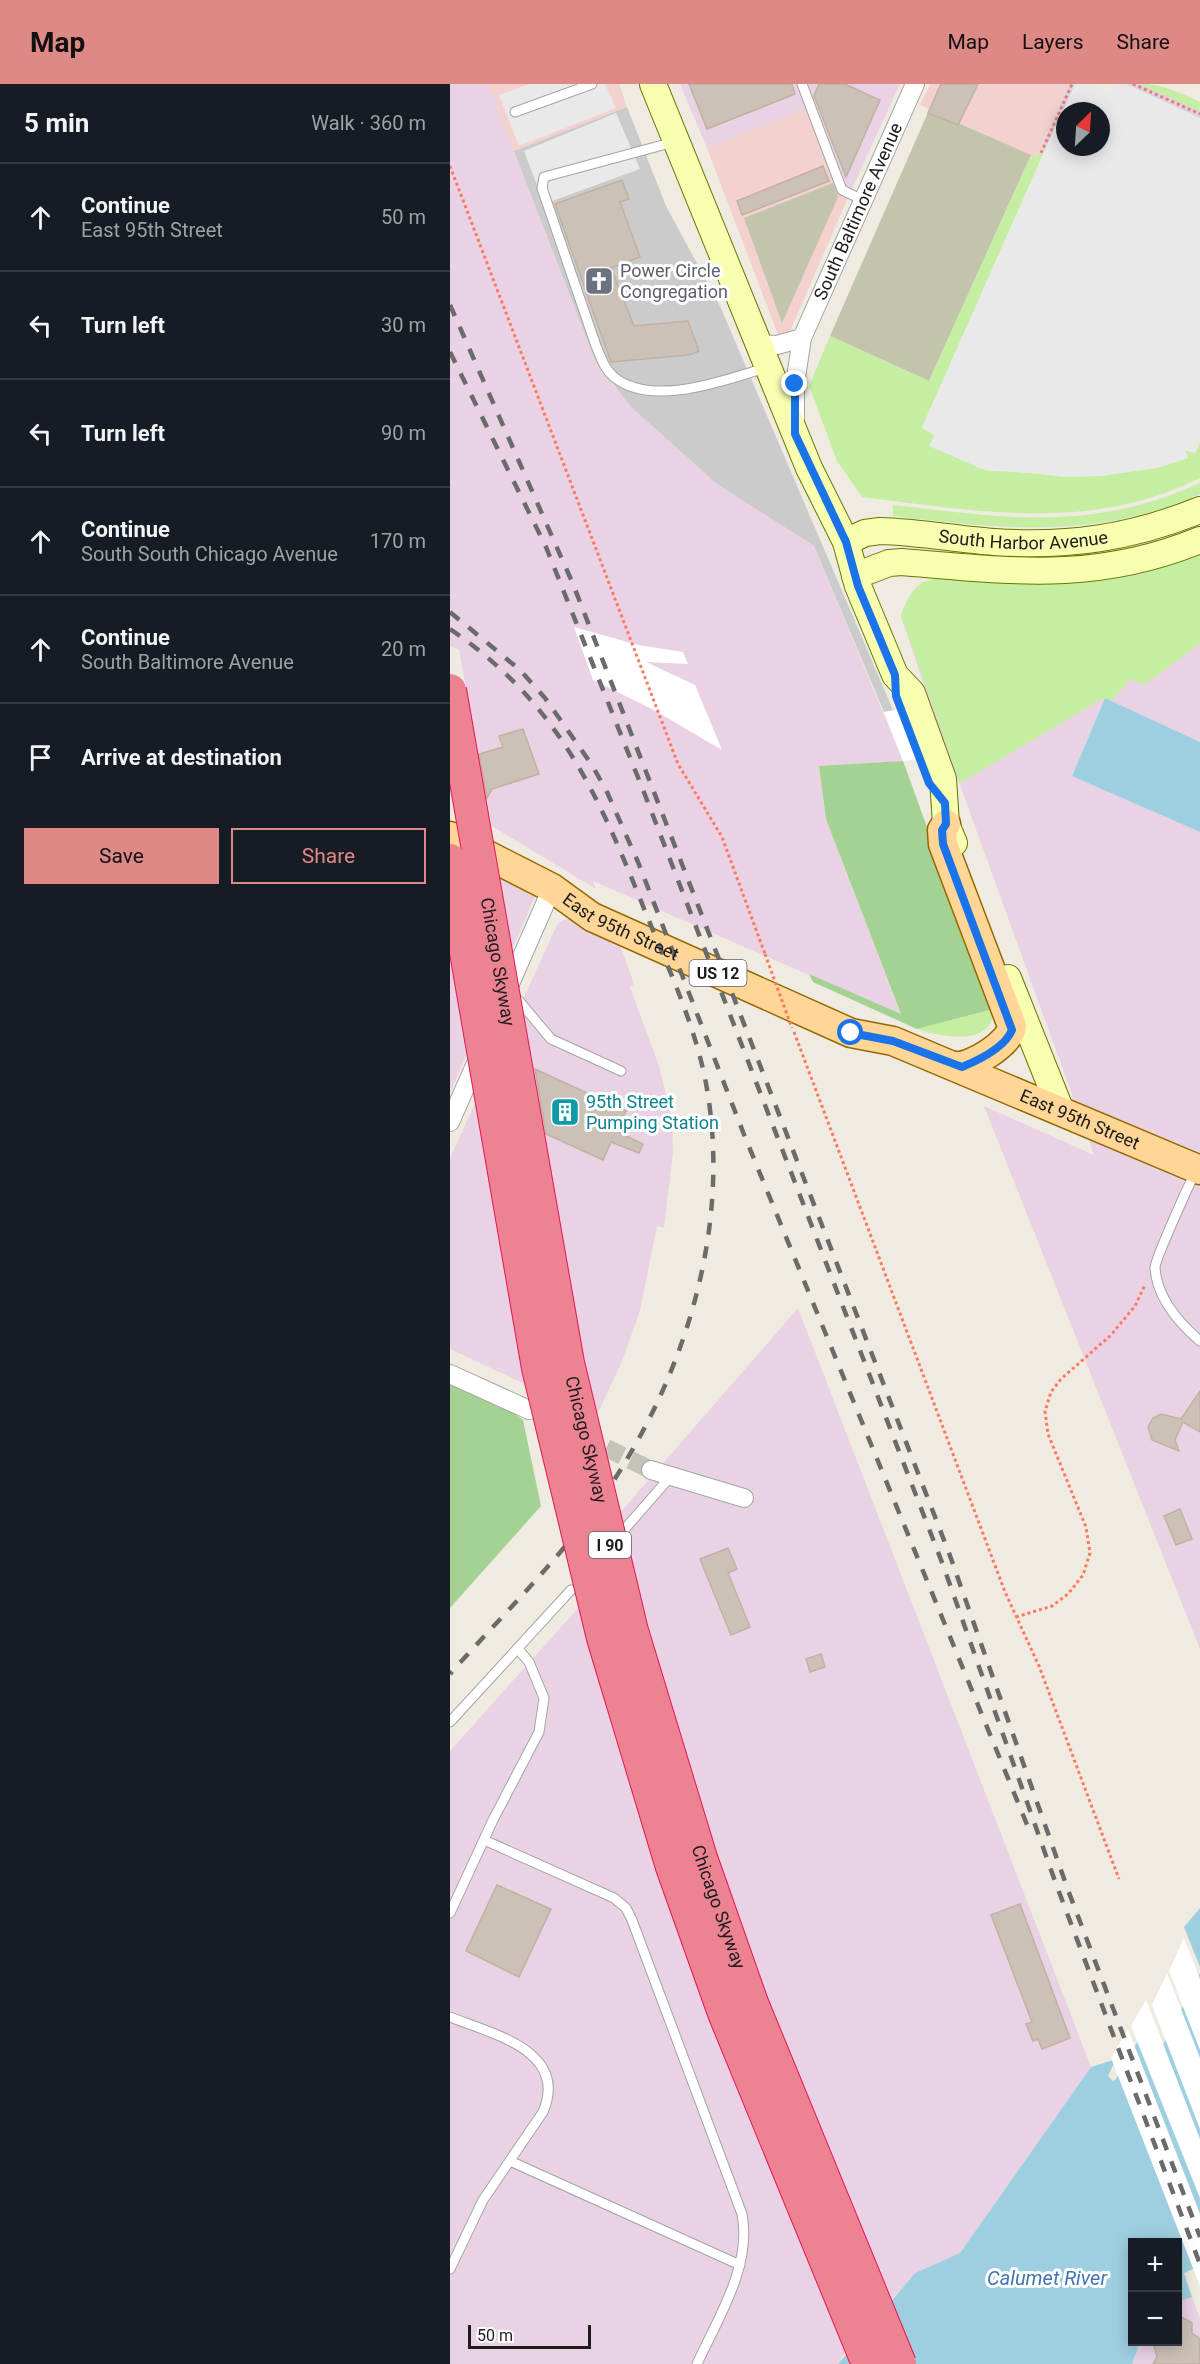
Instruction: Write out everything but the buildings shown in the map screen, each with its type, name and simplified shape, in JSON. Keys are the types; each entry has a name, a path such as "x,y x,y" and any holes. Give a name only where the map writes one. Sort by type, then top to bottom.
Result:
{"highway":[{"name":"Chicago Skyway","path":"450,690 565,1351 632,1631 701,1858 752,2003 900,2364"},
{"name":"Chicago Skyway","path":"450,860 538,1368 603,1638 672,1867 724,2013 868,2364"}],"main road":[{"path":"653,84 795,434 846,542 855,576 895,675 896,696 929,783 945,814 1061,1111"},
{"name":"South Harbor Avenue","path":"846,542 865,533 880,531 994,542 1044,544 1091,542 1135,532 1200,510"},
{"name":"South Harbor Avenue","path":"855,576 889,563 902,562 1045,572 1095,570 1143,559 1200,540"},
{"path":"945,814 942,830 943,844 1012,1030 1010,1036 983,1057 962,1067 955,1066"},
{"name":"East 95th Street","path":"450,836 552,888 592,917 851,1033 893,1041 1198,1169"}],"street":[{"name":"South Baltimore Avenue","path":"795,434 795,384 802,338 915,84"},
{"path":"763,356 777,345 802,338"},
{"path":"450,1122 552,888"},
{"path":"450,1374 529,1410"},
{"path":"651,1470 744,1498"}],"lane":[{"path":"515,112 592,84"},
{"path":"802,84 842,190 863,200"},
{"path":"675,142 544,177 542,188 603,362 615,379 658,390 704,386 763,356"},
{"path":"508,988 551,1039 621,1071"},
{"path":"1198,1169 1155,1267 1165,1300 1181,1325 1200,1341"},
{"path":"623,1531 671,1476"},
{"path":"450,1722 571,1590"},
{"path":"450,1913 484,1839 539,1732 544,1698 529,1662 518,1649"},
{"path":"484,1839 614,1898 626,1908 742,2214 746,2234 740,2265 697,2364"},
{"path":"450,2018 504,2038 539,2061 548,2073 549,2096 543,2112 483,2200 450,2269"},
{"path":"510,2161 740,2265"}],"path":[{"path":"1041,153 1072,84"},
{"path":"1133,84 1200,114"},
{"path":"450,166 678,764 722,837 792,1028 1016,1617 1039,1666 1119,1879"},
{"path":"1016,1617 1052,1606 1068,1594 1083,1575 1090,1552 1086,1527 1048,1434 1045,1411 1051,1392 1060,1379 1111,1335 1135,1306 1155,1267"}],"shaded area":[{"path":"450,84 488,84 595,360 631,407 717,484 814,546 903,761 819,767 826,819 901,1015 593,881 596,889 492,826 459,650 450,646"},
{"path":"488,84 619,84 627,107 514,151"},
{"path":"529,84 605,84 616,108 519,146 499,95"},
{"path":"680,84 900,84 850,193 842,190 810,107 707,148"},
{"path":"930,84 1069,84 1061,102 1056,102 1056,113 1036,158 920,105"},
{"path":"1069,84 1075,84 1067,102 1061,102"},
{"path":"1075,84 1091,84 1109,93 1113,84 1126,84 1200,118 1200,442 1195,453 1185,450 1188,458 1157,468 1101,476 1065,477 980,468 929,446 935,434 922,427 1056,127 1056,156 1110,156 1110,102 1067,102"},
{"path":"1126,84 1140,84 1200,111 1200,118"},
{"path":"627,107 666,206 720,306 893,710 884,712 814,546 717,484 631,407 595,360 514,151"},
{"path":"810,107 850,193 788,336 780,340 707,148"},
{"path":"929,110 1031,155 929,381 830,336"},
{"path":"616,113 640,169 544,204 524,151"},
{"path":"1056,113 1056,126 1043,154 1039,152"},
{"path":"833,183 838,197 782,323 744,218"},
{"path":"1200,551 1200,742 1105,698 1072,775 1200,832 1200,1649 984,1106 1094,1155 927,694 901,616 910,597 923,582 1057,583 1126,574"},
{"path":"450,853 536,894 450,1093"},
{"path":"573,918 617,937 634,984 630,987 659,1066 672,1119 673,1153 664,1228 657,1226 640,1311 622,1361 596,1417 450,1349 450,1158 557,925 563,920"},
{"path":"798,1308 1091,2067 960,2253 915,2273 891,2300 766,1997 715,1852 669,1705 619,1514"},
{"path":"579,1607 610,1722 658,1873 709,2019 845,2352 838,2364 450,2364 450,1751"},
{"path":"1192,2297 1200,2318 1200,2364 1132,2364 1139,2346 1182,2346 1182,2301"}],"green space":[{"path":"1140,84 1164,87 1185,95 1200,102 1200,111"},
{"path":"1039,152 1043,154 922,428 979,468 1060,475 1123,472 1166,464 1188,458 1185,450 1195,453 1200,442 1200,478 1159,495 1117,506 1075,512 991,512 862,497 837,461 809,386 830,336 929,381 1031,155 1036,158"},
{"path":"1200,483 1200,494 1162,509 1124,519 1086,525 1011,527 893,516 893,505 1011,517 1085,515 1122,509 1160,499"},
{"path":"1200,551 1200,644 1144,685 1131,679 1111,701 1104,698 960,783 901,616 907,601 920,584 936,579 951,578 1043,583 1075,582 1129,572"},
{"path":"903,761 993,1009 917,1029 813,982 809,974 901,1014 826,819 819,766"},
{"path":"993,1009 991,1021 985,1030 976,1035 964,1037 939,1035 917,1029"},
{"path":"450,1378 494,1399 523,1420 541,1506 450,1608"}],"water":[{"path":"1105,698 1200,742 1200,832 1072,776"},
{"path":"1200,1908 1200,1967 1184,1927"},
{"name":"Calumet River","path":"1200,1973 1200,2266 1184,2273 1192,2297 1182,2301 1182,2238 1128,2238 1128,2346 1139,2346 1132,2364 838,2364 915,2273 960,2253 1091,2067 1116,2059 1108,2076 1113,2081 1139,2039 1163,2045"}],"pier":[{"path":"574,627 638,645 683,652 688,664 646,662 695,685 722,750 654,710 593,680"},
{"path":"930,705 949,755 903,761 884,712"},
{"path":"1184,1938 1200,1979 1200,2050 1169,1971"},
{"path":"1167,1973 1200,2058 1200,2129 1152,2005"},
{"path":"1146,2000 1200,2139 1200,2198 1131,2026"},
{"path":"1128,2029 1200,2214 1200,2286 1182,2238 1111,2058"}],"tunnel":[{"path":"582,1436 651,1470"}],"railway":[{"path":"450,305 573,584 708,931 949,1553 1068,1890 1200,2237"},
{"path":"450,352 546,547 645,795 943,1565 1056,1884 1200,2264"},
{"path":"450,612 520,670 545,698 592,765 607,792 638,862 745,1137 1028,1827"},
{"path":"450,629 518,686 544,717 568,749 607,821 688,1017 707,1089 713,1146 712,1203 704,1260 690,1316 671,1371 647,1423 618,1473 586,1520 537,1579 450,1674"}],"place":[{"name":"Power Circle Congregation","path":"599,281"},
{"name":"95th Street Pumping Station","path":"565,1112"}],"route":[{"path":"795,384 795,434 809,468 846,542 858,586 895,675 896,696 929,783 945,803 946,824 942,830 941,839 1012,1026 1010,1036 986,1055 962,1067 893,1041 851,1033"}]}
